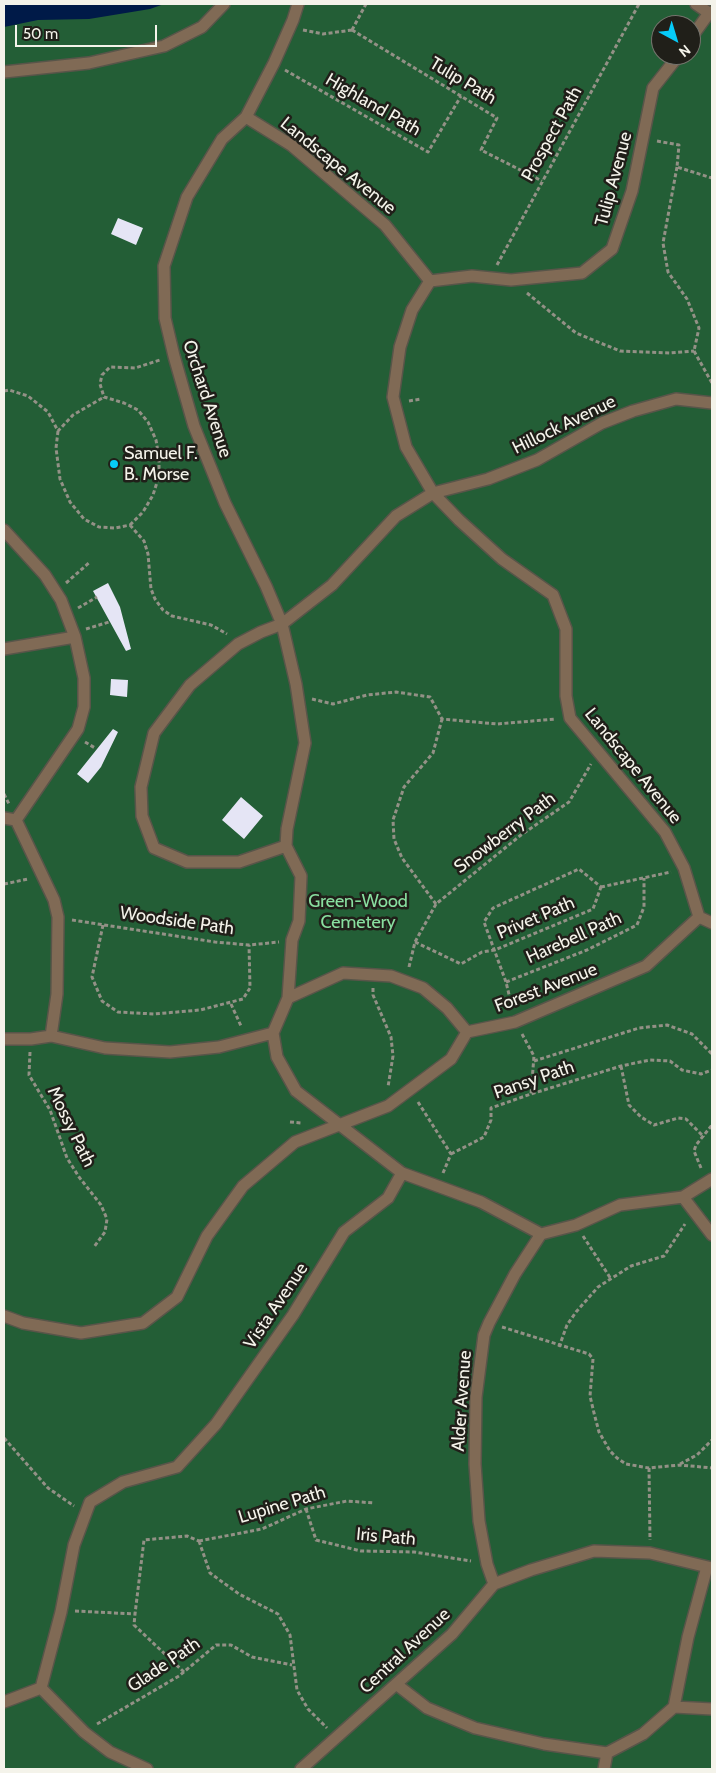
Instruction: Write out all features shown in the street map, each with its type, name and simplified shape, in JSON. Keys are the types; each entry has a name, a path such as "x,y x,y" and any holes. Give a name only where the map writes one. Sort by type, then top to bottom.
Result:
{"lane":[{"path":"4,72 89,63 164,46 202,27 224,4"},
{"name":"Orchard Avenue","path":"286,846 287,829 306,742 298,696 282,624 225,503 194,426 165,318 164,266 187,197 222,139 246,117 274,63 298,4"},
{"path":"696,4 710,13 701,25"},
{"name":"Tulip Avenue","path":"430,281 472,276 511,280 582,273 612,249 632,191 654,88 671,65"},
{"name":"Landscape Avenue","path":"246,117 290,145 385,224 430,281 412,310 400,347 393,397 406,447 433,494 502,558 553,595 566,629 566,696 570,718 665,832 684,868 699,917"},
{"name":"Hillock Avenue","path":"433,494 488,479 538,460 602,423 633,411 676,399 712,403"},
{"path":"433,494 396,516 332,585 282,624 238,644 190,684 154,733 141,787 142,816 154,848 187,862 239,862 286,846 301,876 299,921 292,940 288,998 273,1033 276,1057 296,1091 402,1173 481,1202 541,1234 576,1225 620,1205 683,1196 712,1180"},
{"path":"4,530 46,575 61,600 75,637 84,678 84,707 78,730 44,776 16,820"},
{"path":"4,649 75,637"},
{"path":"4,818 16,820"},
{"path":"16,820 44,876 54,900 58,917 57,994 51,1036"},
{"path":"699,917 712,923"},
{"name":"Forest Avenue","path":"467,1032 515,1022 646,966 699,917"},
{"path":"4,1316 23,1323 81,1333 143,1323 177,1297 208,1236 243,1186 295,1142 388,1106 451,1058 467,1032 447,1008 423,988 391,976 344,973 288,998"},
{"path":"4,1039 31,1039 51,1036 105,1048 170,1052 219,1047 273,1033"},
{"name":"Vista Avenue","path":"40,1688 62,1610 74,1545 90,1502 123,1482 177,1467 216,1424 277,1339 344,1232 388,1198 402,1173"},
{"path":"683,1196 712,1235"},
{"name":"Alder Avenue","path":"494,1584 487,1564 479,1521 475,1464 476,1397 484,1336 488,1322 515,1274 541,1234"},
{"name":"Central Avenue","path":"301,1769 452,1634 494,1584 531,1570 594,1551 650,1553 709,1568"},
{"path":"396,1684 427,1708 475,1728 544,1744 607,1753 643,1734 674,1707 688,1637 709,1568"},
{"path":"4,1702 40,1688 84,1732 110,1752 147,1769"},
{"path":"674,1707 712,1709"},
{"path":"604,1769 607,1753"}],"path":[{"path":"290,26 323,34 352,30 366,4"},
{"name":"Prospect Path","path":"490,278 639,4"},
{"name":"Tulip Path","path":"352,30 497,118 481,150 542,181"},
{"name":"Highland Path","path":"274,63 428,152 461,96"},
{"path":"642,138 679,145 677,167 663,243 668,272 687,300 699,328 694,351 712,384"},
{"path":"677,167 712,178"},
{"path":"511,280 576,333 620,351 670,353 694,351"},
{"path":"104,397 100,384 102,375 110,367 135,368 174,356"},
{"path":"4,391 9,390 28,396 48,412 58,431 56,448 60,479 70,502 84,519 99,527 115,528 130,525 143,512 154,495 159,467 156,440 148,422 138,410 124,402 104,397 73,416 58,431"},
{"path":"130,525 144,541 148,554 151,589 163,610 172,616 211,626 231,636 238,644"},
{"path":"68,582 90,562"},
{"path":"84,605 97,598"},
{"path":"94,627 109,622"},
{"path":"298,696 333,704 367,695 396,692 430,697 442,719 433,753 404,787 393,820 394,839 402,858 436,904 415,942 405,981"},
{"path":"442,719 497,724 570,718"},
{"name":"Snowberry Path","path":"436,904 520,835 569,802 598,753"},
{"path":"495,950 484,922 493,908 579,869 601,887 684,868"},
{"path":"4,884 44,876"},
{"name":"Harebell Path","path":"495,950 506,982 587,950 637,925 644,907 644,878"},
{"name":"Privet Path","path":"415,942 462,964 482,952 495,950 594,908 601,887"},
{"name":"Woodside Path","path":"58,917 216,942 249,945 292,940"},
{"path":"103,925 92,977 102,1002 118,1012 154,1014 231,1004 243,999 250,988 249,945"},
{"path":"373,975 373,996 391,1037 393,1056 388,1082 388,1106"},
{"path":"231,1004 247,1039"},
{"path":"534,1062 639,1028 667,1025 692,1034 712,1054"},
{"name":"Mossy Path","path":"31,1039 29,1075 50,1110 67,1158 101,1205 107,1219 105,1232 94,1247"},
{"path":"704,1137 686,1119 678,1118 654,1125 641,1117 629,1105 621,1066 650,1060 670,1061 682,1070 702,1074 712,1070"},
{"name":"Pansy Path","path":"451,1154 484,1137 491,1120 491,1108 621,1066"},
{"path":"410,1089 451,1154 437,1185"},
{"path":"701,1168 694,1151 712,1125"},
{"path":"559,1346 567,1325 598,1287 631,1266 664,1256 685,1224"},
{"path":"582,1234 611,1279"},
{"path":"488,1322 589,1354 593,1359 590,1396 599,1432 610,1451 626,1464 649,1468 680,1465 712,1468"},
{"path":"4,1438 48,1488 65,1501 86,1513"},
{"path":"680,1465 698,1455 712,1440"},
{"path":"649,1468 650,1553"},
{"name":"Lupine Path","path":"200,1541 262,1528 306,1509 346,1501 374,1503"},
{"name":"Iris Path","path":"306,1509 316,1540 360,1551 414,1552 487,1564"},
{"path":"184,1672 134,1625 144,1540 187,1536 200,1541 210,1573 239,1594 278,1614 290,1635 292,1665 297,1690 308,1710 336,1736"},
{"path":"62,1610 134,1614"},
{"name":"Glade Path","path":"84,1732 184,1672 216,1645 231,1645 252,1657 292,1665"}],"green space":[{"name":"Green-Wood Cemetery","path":"4,4 712,4 712,1769 4,1769"}],"water":[{"path":"4,4 164,4 150,9 89,19 38,20 4,27"}],"building":[{"path":"118,218 143,228 136,245 111,234"},
{"path":"108,583 120,607 131,649 126,651 93,591"},
{"path":"111,679 128,680 127,697 110,695"},
{"path":"113,729 118,732 101,767 88,783 77,774"},
{"path":"241,797 263,816 244,839 222,820"}],"place":[{"name":"Samuel F. B. Morse","path":"114,464"}]}
